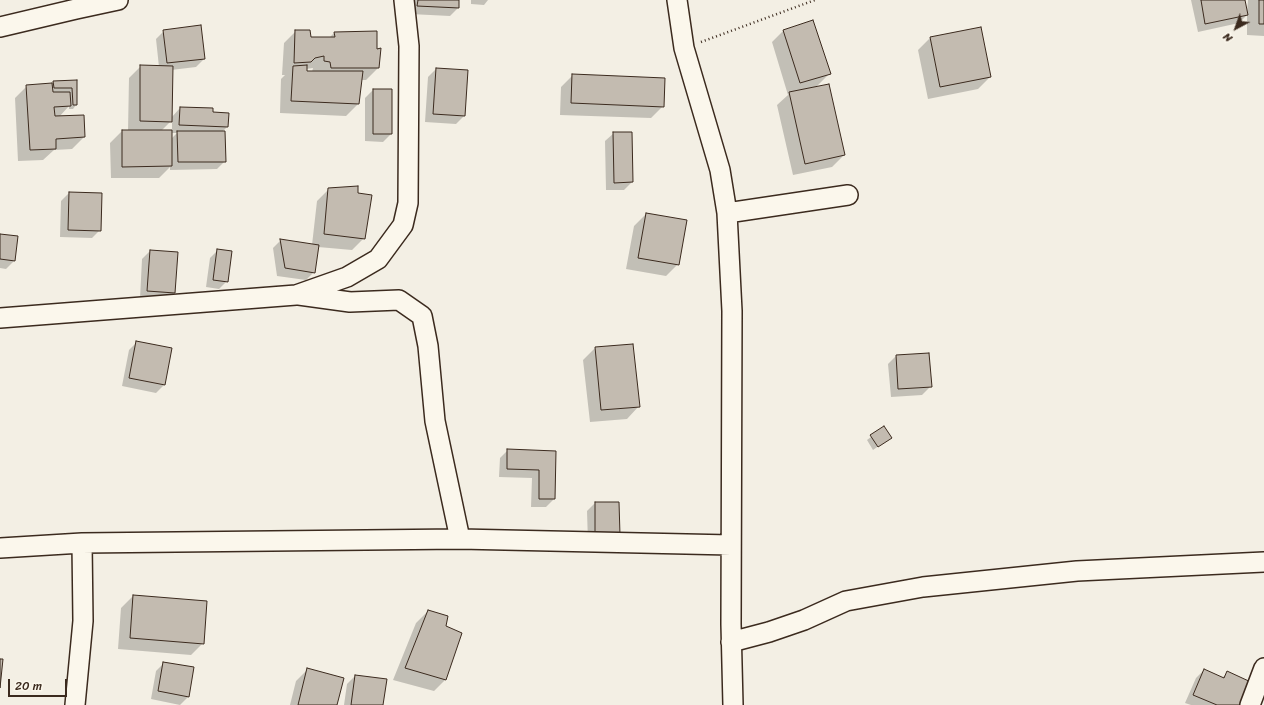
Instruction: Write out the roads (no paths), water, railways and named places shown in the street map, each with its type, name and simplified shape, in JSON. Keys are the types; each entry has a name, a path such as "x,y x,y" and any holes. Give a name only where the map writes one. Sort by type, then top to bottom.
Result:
{"street":[{"path":"0,27 76,8 118,0"},
{"path":"296,295 347,276 378,259 403,225 408,203 409,150 409,46 404,0"},
{"path":"677,0 684,48 720,170 727,213 732,311 731,545 733,705"},
{"path":"727,213 848,195"},
{"path":"0,318 296,295 350,302 399,300 422,316 428,346 435,421 460,539"},
{"path":"0,548 82,543 460,539 731,545"},
{"path":"75,705 83,620 82,543"},
{"path":"732,642 769,632 804,620 846,601 923,588 1077,571 1264,562"},
{"path":"1250,705 1264,668"}]}
